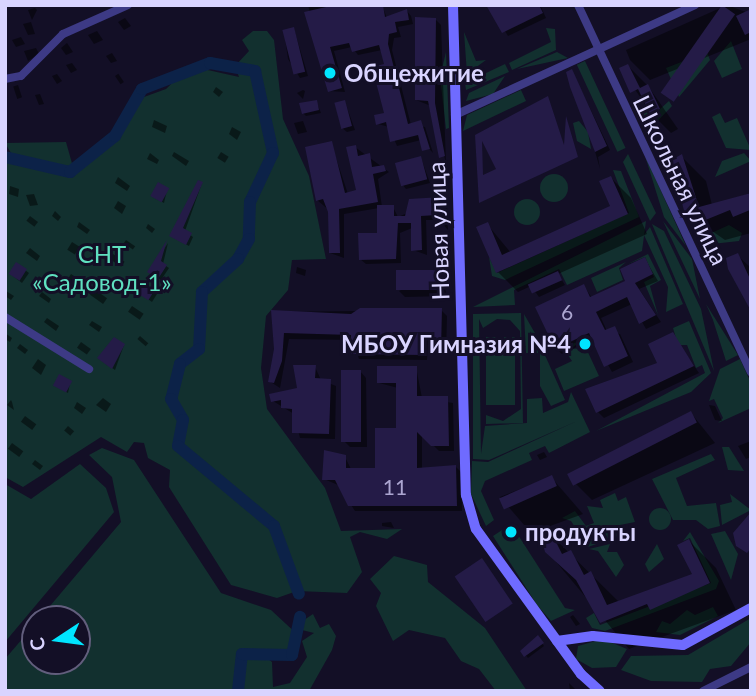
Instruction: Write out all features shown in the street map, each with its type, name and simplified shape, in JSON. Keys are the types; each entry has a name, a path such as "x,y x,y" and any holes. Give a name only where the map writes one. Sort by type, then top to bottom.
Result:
{"street":[{"path":"5,79 21,76 63,34 128,5"},
{"name":"Новая улица","path":"453,5 466,495 483,536 556,641 600,691"},
{"name":"Школьная улица","path":"578,5 751,372"},
{"path":"455,115 695,5"},
{"path":"5,317 89,369"},
{"path":"556,641 593,636 683,645 751,608"},
{"path":"703,691 751,667"}],"green space":[{"path":"546,28 555,29 556,50 512,70 509,63 551,42"},
{"name":"СНТ «Садовод-1»","path":"253,31 267,31 274,40 283,119 309,176 326,259 292,260 288,290 266,316 261,368 267,409 325,488 341,531 402,529 387,539 360,532 350,537 362,572 347,593 297,591 277,598 231,585 169,487 170,470 148,458 144,443 134,442 127,452 101,437 23,487 5,477 5,158 11,153 5,143 66,142 75,174 115,142 144,97 166,89 190,66 239,77 235,66 249,51 242,40"},
{"path":"464,32 476,61 486,60 467,74"},
{"path":"731,41 742,69 722,78 714,61"},
{"path":"446,52 449,128 446,129 440,77"},
{"path":"557,52 568,58 517,69"},
{"path":"707,52 710,60 679,97 666,68"},
{"path":"585,61 626,148 617,152 577,65"},
{"path":"505,64 509,72 466,90 465,83"},
{"path":"505,76 493,94 466,101 469,93"},
{"path":"521,90 526,101 463,131 467,115"},
{"path":"669,101 672,106 649,130 639,109 644,107 650,118"},
{"path":"720,113 725,123 737,118 751,150 726,148 712,117"},
{"path":"579,121 588,132 591,149 577,141 573,123"},
{"path":"744,153 751,161 715,177 722,161"},
{"path":"628,154 656,213 650,221 623,162"},
{"path":"645,156 686,246 664,217"},
{"path":"613,170 621,171 639,217 505,280 492,276 489,257 497,273 629,213"},
{"path":"554,174 564,178 568,188 564,198 554,202 544,198 540,188 544,178"},
{"path":"527,199 536,203 540,212 536,221 527,225 518,221 514,212 518,203"},
{"path":"646,221 642,251 567,285 559,269 514,290 515,305 473,307"},
{"path":"663,221 692,259 700,299"},
{"path":"652,224 664,231 701,309 714,371"},
{"path":"729,225 742,233 739,241 712,244 707,235"},
{"path":"650,227 683,304 666,312 668,287 644,235"},
{"path":"648,254 661,280 650,286 658,315 644,282 654,277 645,257 628,264"},
{"path":"626,262 619,268 623,280 597,292 591,278"},
{"path":"706,304 738,355 726,361 713,320"},
{"path":"521,313 523,423 486,424 486,415 503,421 521,409 520,331 510,320 497,319 483,328 479,319 481,454 485,426 527,423 527,399 542,398 543,413 568,402 571,392 590,432 549,453 545,446 529,453 532,460 485,481 481,491 494,520 486,526 471,494 472,461 488,462 577,421 489,460 473,459 473,314"},
{"path":"524,314 536,335 538,353 526,353"},
{"path":"689,321 711,373 691,392 596,431 705,373 702,365 696,368 687,345 678,345 673,328"},
{"path":"486,337 515,337 515,405 486,405"},
{"path":"584,339 570,349 586,348 599,376 564,391 555,369 572,361 563,348"},
{"path":"540,344 565,400 551,406 540,386"},
{"path":"740,359 751,383 751,408 718,423 723,418 714,399 709,401 720,369"},
{"path":"722,447 729,447 744,471 728,470"},
{"path":"102,448 134,460 221,593 271,610 299,636 293,649 259,652 272,662 273,687 290,683 307,657 302,641 314,633 302,630 301,622 313,614 320,628 329,624 336,636 332,650 309,691 5,691 5,659 21,640 21,675 91,675 91,605 51,605 121,522 112,477 89,455"},
{"path":"711,454 715,460 676,478 687,506 716,503 720,526 708,529 696,520 673,520 652,479"},
{"path":"80,464 106,488 114,512 36,605 21,605 21,623 5,642 5,484 31,499"},
{"path":"615,493 618,501 626,497 635,522 620,525 624,534 588,547 571,521 562,518 575,511 586,526 594,523 587,506 603,508 600,500"},
{"path":"730,494 751,510 722,525 720,505 732,502"},
{"path":"660,508 668,511 671,519 668,527 660,530 652,527 649,519 652,511"},
{"path":"511,524 565,608 575,610 551,621 537,605 493,536"},
{"path":"725,531 738,554 731,580 711,534"},
{"path":"690,532 719,581 716,589 605,631 592,628 586,618 594,613 600,625 711,583 690,538 683,541"},
{"path":"610,544 607,552 617,552 624,565 616,577 598,551 589,549"},
{"path":"657,544 664,559 649,572 645,564"},
{"path":"394,556 427,565 428,582 485,628 527,691 496,691 479,669 461,661 445,638 409,630 393,641 376,606 381,593 370,579"},
{"path":"713,607 718,616 680,635 656,632 662,621 670,624 687,610 695,615"},
{"path":"751,618 751,642 731,666 710,669 702,682 651,681 621,670 631,656 688,655"},
{"path":"603,639 627,649 616,667 592,668 576,659 578,646"}],"building":[{"path":"335,5 383,5 385,17 407,9 409,20 395,22 397,32 389,34 388,44 408,124 421,120 430,149 422,151 418,135 390,142 386,122 376,125 374,115 384,113 372,67 384,64 379,45 352,52 349,43 330,47 342,88 328,92 304,12"},
{"path":"486,5 539,5 543,13 502,33"},
{"path":"722,5 735,14 674,102 661,93"},
{"path":"749,10 751,32 745,35 736,16"},
{"path":"415,17 436,18 435,103 445,156 439,158 428,101 415,100"},
{"path":"294,27 305,72 293,75 282,30"},
{"path":"628,64 640,88 648,84 660,109 650,114 638,89 630,93 619,68"},
{"path":"572,69 607,146 595,152 570,87 566,72"},
{"path":"548,96 564,145 566,116 578,157 479,203 475,135","holes":["482,141 496,169 483,175"]},
{"path":"317,100 319,110 302,114 299,103"},
{"path":"345,100 352,126 341,129 334,103"},
{"path":"332,141 345,193 356,190 346,147 356,145 358,156 370,153 372,167 384,165 386,171 373,174 378,202 339,209 340,253 329,253 328,212 323,199 316,201 305,147"},
{"path":"682,154 699,207 751,193 750,210 733,217 730,210 703,221 698,208 685,214 670,161"},
{"path":"421,156 427,179 401,186 395,163"},
{"path":"611,176 628,214 496,273 476,227 488,222 502,255 610,206 599,181"},
{"path":"198,180 203,182 183,228 192,233 186,245 169,236"},
{"path":"158,182 169,188 162,202 150,196"},
{"path":"442,197 443,225 437,225 437,215 421,216 422,250 411,251 411,223 398,223 396,259 359,260 358,233 377,233 377,205 394,205 394,216 405,216 409,199"},
{"path":"167,240 161,261 167,265 158,279 147,272"},
{"path":"738,253 751,281 751,311 728,269 726,258"},
{"path":"645,257 653,274 635,283 656,315 639,324 627,297 596,312 605,330 615,326 628,356 604,367 589,333 555,349 535,307 584,284 590,297 625,281 620,269"},
{"path":"16,262 27,269 20,281 9,274"},
{"path":"396,270 441,270 441,290 396,290"},
{"path":"558,271 562,280 532,294 528,284"},
{"path":"142,282 155,290 148,300 136,292"},
{"path":"360,308 442,308 441,351 434,351 434,337 422,337 422,355 351,354 351,335 284,333 282,361 274,383 268,382 274,349 271,310 351,314"},
{"path":"673,332 694,366 596,413 585,389 657,363 648,344"},
{"path":"114,337 125,344 112,369 97,358"},
{"path":"293,365 316,365 315,378 331,379 329,434 292,433 292,409 281,408 281,400 271,402 269,394 297,388"},
{"path":"377,366 417,366 417,396 448,396 449,446 431,446 417,432 417,468 456,465 457,506 348,506 335,480 322,480 324,450 346,455 346,468 375,468 375,428 396,428 396,383 377,383"},
{"path":"341,370 361,370 361,442 341,442"},
{"path":"59,374 72,381 66,393 53,385"},
{"path":"691,411 697,423 573,486 567,474"},
{"path":"552,475 557,486 504,510 499,499"},
{"path":"751,512 751,548 747,553 736,546 733,533"},
{"path":"551,532 562,554 571,550 584,575 591,571 607,605 692,574 677,545 689,539 710,583 650,610 647,604 600,623 576,580 545,552 541,536"},
{"path":"482,558 513,604 485,622 455,576"},
{"path":"538,635 544,643 524,657 520,651"}],"waterway":[{"path":"5,157 70,172 115,136 142,89 210,63 255,71 273,153 250,202 249,239 238,259 202,292 199,349 180,364 171,399 183,420 178,446 274,526 299,594"},
{"path":"238,691 242,654 292,655 300,617"}],"place":[{"name":"Общежитие","path":"330,73"},
{"name":"МБОУ Гимназия №4","path":"585,344"},
{"name":"продукты","path":"511,532"}]}
